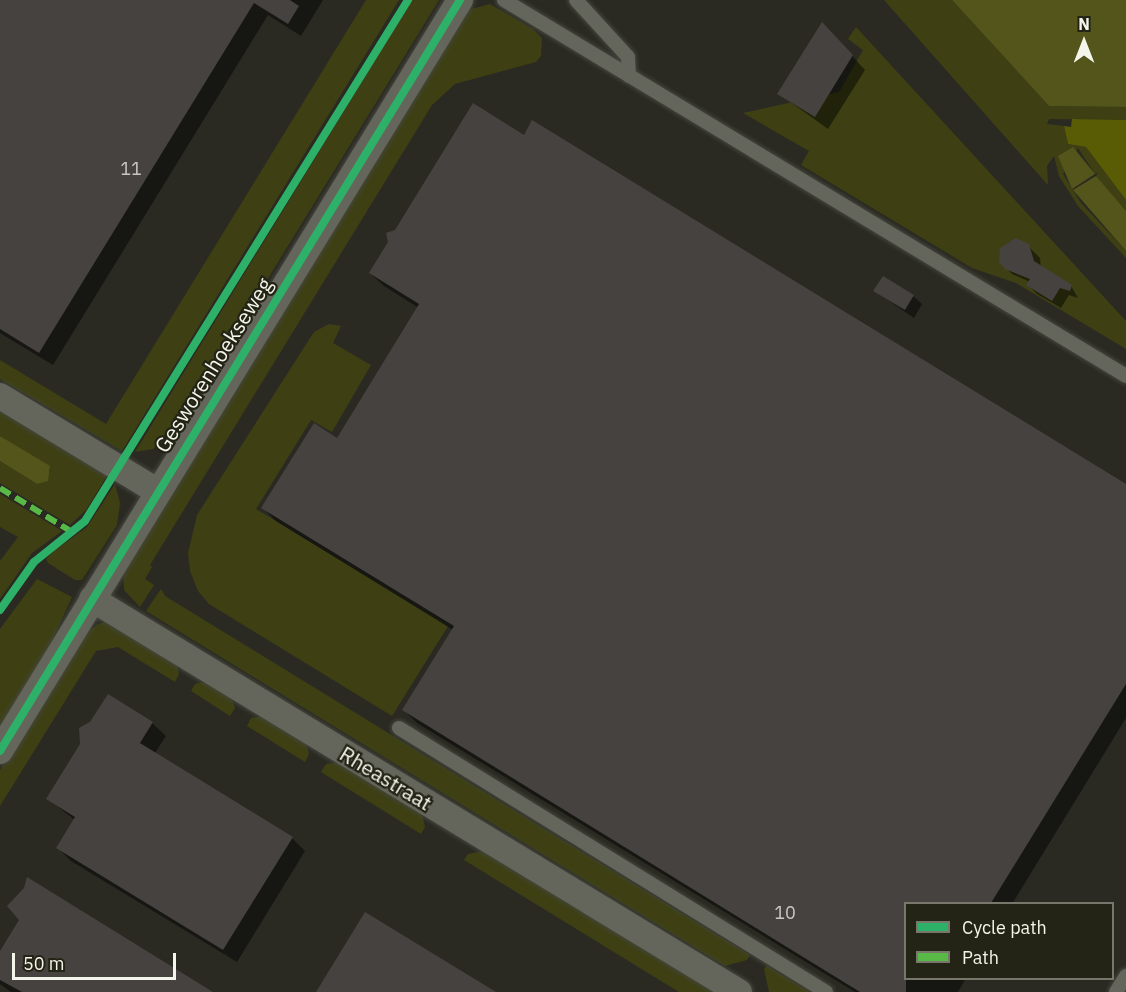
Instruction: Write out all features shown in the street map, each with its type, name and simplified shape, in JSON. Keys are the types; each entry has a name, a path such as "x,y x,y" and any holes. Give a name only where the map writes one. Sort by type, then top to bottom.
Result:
{"street":[{"name":"Gesworenhoekseweg","path":"0,751 459,0"},
{"path":"0,396 157,491"},
{"name":"Rheastraat","path":"92,599 739,992"}],"lane":[{"path":"504,0 1126,376"},
{"path":"576,0 628,57 629,76"},
{"path":"399,728 826,992"},
{"path":"1116,992 1126,976"}],"shaded area":[{"path":"366,0 399,0 122,451 0,379 0,360 106,424"},
{"path":"412,0 439,0 173,433 153,449 135,452"},
{"path":"884,0 952,0 1049,106 1126,107 1126,120 1049,119 1047,124 1064,126 1068,144 1086,147 1126,200 1126,211 1104,188 1096,176 1098,172 1095,174 1078,148 1063,174 1081,203 1126,251 1126,258 1078,206 1059,176 1054,156 1047,166 1048,185"},
{"path":"952,0 1126,0 1126,107 1049,106"},
{"path":"490,4 533,29 542,38 541,56 536,62 455,84 432,105 150,565 152,567 145,579 154,585 140,607 124,590 123,572 468,10"},
{"path":"856,27 1126,321 1126,349 1016,283 972,268 801,165 809,151 743,113 839,92 863,50 848,39"},
{"path":"1072,119 1126,120 1126,200 1086,147 1068,144 1064,126 1071,127"},
{"path":"1073,147 1095,174 1072,189 1058,156"},
{"path":"1096,176 1126,211 1126,251 1073,190"},
{"path":"329,324 341,326 333,343 371,365 332,432 311,420 256,509 448,626 392,716 209,604 198,591 190,571 188,553 197,515 314,332"},
{"path":"0,407 108,474 86,510 70,525 0,483 0,461 37,484 51,470 0,436"},
{"path":"0,436 50,466 48,481 37,484 0,461"},
{"path":"115,484 120,503 117,525 82,580 75,580 48,563 46,559 87,527"},
{"path":"0,494 62,531 32,553 0,599 0,561 18,537 0,527"},
{"path":"37,579 72,597 50,645 0,727 0,629"},
{"path":"161,589 165,596 750,955 747,960 725,966 146,611"},
{"path":"110,621 175,655 179,674 175,682 118,647 96,651 0,806 0,770 83,636 98,624"},
{"path":"214,679 228,688 235,708 230,716 191,691 195,684"},
{"path":"272,715 304,734 309,754 305,762 247,726 251,718"},
{"path":"347,761 420,805 425,827 421,834 321,772 326,764"},
{"path":"491,849 724,992 679,992 464,860 468,854"},
{"path":"767,965 810,992 769,992 764,969"}],"building":[{"path":"0,0 290,0 299,6 288,24 254,3 39,353 0,329"},
{"path":"822,22 853,55 815,117 777,94"},
{"path":"473,103 524,135 532,120 1126,484 1126,684 992,902 904,902 906,992 860,992 402,710 454,626 261,508 314,423 337,438 419,304 369,273 388,242 386,233 395,230"},
{"path":"1016,238 1029,244 1034,261 1072,285 1070,291 1060,288 1052,301 1026,285 1030,279 1005,269 999,262 1000,248"},
{"path":"883,276 914,295 905,310 873,291"},
{"path":"108,694 153,722 140,743 293,837 223,950 56,848 75,817 46,799 80,744 79,728 90,722"},
{"path":"27,877 213,992 22,992 0,980 0,951 19,920 7,906 24,888"},
{"path":"365,912 496,992 316,992"}],"marked path":[{"path":"0,488 72,532"}],"cycle path":[{"path":"0,610 34,562 85,521 408,0"},
{"path":"0,751 460,0"}]}
